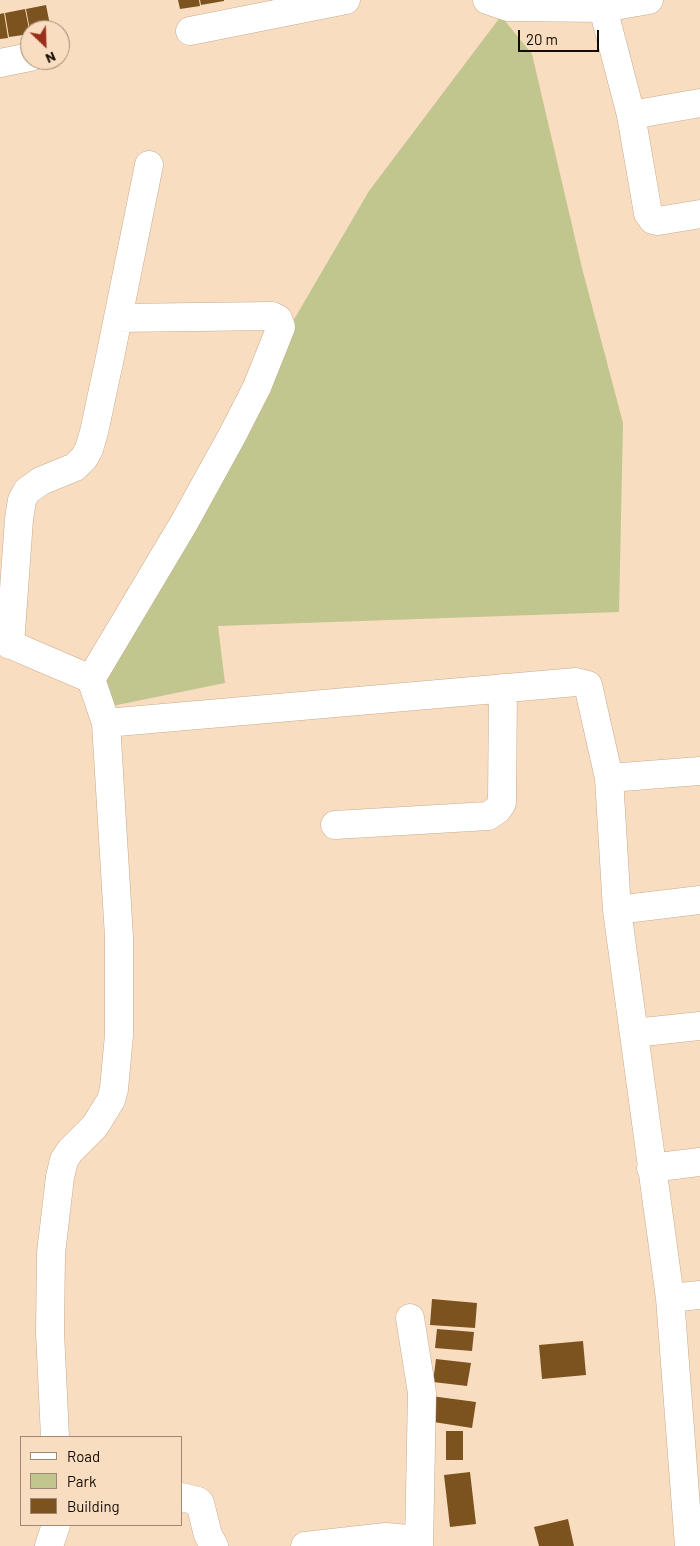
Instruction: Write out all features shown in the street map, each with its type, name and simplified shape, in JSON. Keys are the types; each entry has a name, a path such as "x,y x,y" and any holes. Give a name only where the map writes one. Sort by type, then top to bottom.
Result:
{"street":[{"path":"190,31 346,0"},
{"path":"501,2 603,8 649,0"},
{"path":"603,8 631,115 648,214 653,220 658,221 700,214"},
{"path":"0,63 20,59"},
{"path":"631,115 700,103"},
{"path":"55,1436 50,1332 51,1253 60,1177 64,1160 70,1151 95,1126 111,1100 114,1089 119,1035 119,937 106,723 91,679 5,643 22,500 27,491 41,481 76,467 87,453 94,432 149,165"},
{"path":"91,679 184,523 229,442 257,387 281,327 278,319 272,316 118,318"},
{"path":"106,723 576,682 588,685 609,778 617,910 651,1168 690,1417 689,1546 700,1544"},
{"path":"335,825 488,816 497,810 502,803 503,688"},
{"path":"609,778 700,770"},
{"path":"617,910 700,900"},
{"path":"634,1033 700,1026"},
{"path":"651,1168 700,1162"},
{"path":"670,1298 700,1295"},
{"path":"305,1546 386,1538 419,1543 422,1393 410,1318"},
{"path":"182,1497 200,1503 208,1535 214,1546"},
{"path":"49,1546 56,1526"}],"green space":[{"path":"501,16 532,54 582,268 623,423 619,612 218,626 225,683 112,706 94,662 369,191"}],"building":[{"path":"178,0 199,0 200,6 180,9"},
{"path":"200,0 224,0 224,1 201,5"},
{"path":"46,5 49,20 28,20 26,9"},
{"path":"25,9 27,20 20,20 20,35 9,37 5,13"},
{"path":"4,13 8,38 0,39 0,14"},
{"path":"432,1299 477,1303 475,1328 430,1325"},
{"path":"437,1329 474,1332 472,1351 435,1348"},
{"path":"583,1341 586,1375 542,1379 539,1345"},
{"path":"436,1359 471,1363 467,1386 433,1382"},
{"path":"431,1396 476,1402 472,1428 427,1421"},
{"path":"446,1431 463,1431 463,1460 446,1460"},
{"path":"470,1472 476,1524 450,1527 444,1475"},
{"path":"568,1519 574,1546 539,1546 534,1527"}]}
